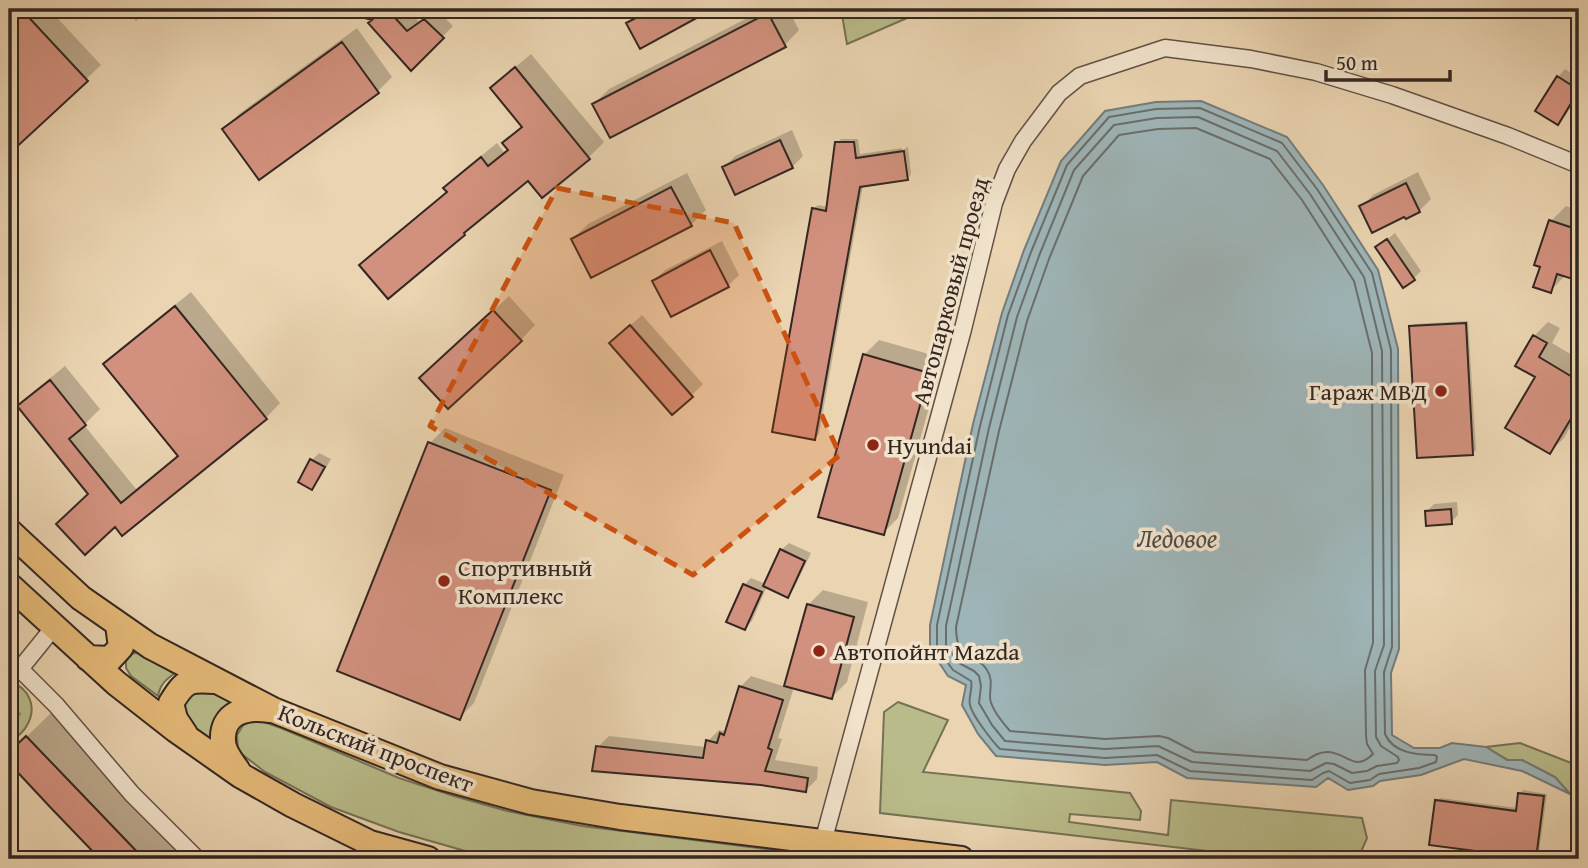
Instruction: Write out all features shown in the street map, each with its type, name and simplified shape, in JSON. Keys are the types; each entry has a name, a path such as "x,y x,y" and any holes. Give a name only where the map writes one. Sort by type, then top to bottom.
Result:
{"main road":[{"name":"Кольский проспект","path":"9,531 81,598 109,647 116,683 240,775 293,805 370,843 428,859"},
{"name":"Кольский проспект","path":"9,585 54,627 109,647 150,646 273,710 440,777 531,802 620,817 961,859"},
{"path":"54,627 81,598"},
{"path":"189,739 174,719 171,703 180,688 195,679 215,681"},
{"path":"240,775 222,742 225,725 240,710 273,710"}],"street":[{"name":"Автопарковый проезд","path":"823,842 962,333 993,203 1007,169 1023,141 1059,93 1080,76 1165,48 1251,59 1317,72 1392,95 1508,136 1579,165"},
{"path":"54,627 20,669 56,705 132,794 197,859"}],"highlighted area":[{"path":"557,188 734,223 840,455 693,575 430,426"}],"green space":[{"path":"841,9 928,9 847,44"},
{"path":"139,652 174,674 163,683 158,696 131,676 126,668 126,661 131,654"},
{"path":"9,681 27,694 31,713 26,727 9,743"},
{"path":"207,686 236,704 222,711 215,719 212,745 181,714 184,698"},
{"path":"898,702 948,720 923,772 1130,793 1141,811 1140,820 1070,814 1069,822 1168,835 1171,800 1362,818 1367,838 1358,859 1276,859 880,813 884,712"},
{"path":"258,720 399,778 507,811 582,826 845,859 493,859 399,832 331,807 265,772 238,749 237,735 242,727 246,722"},
{"path":"1520,743 1579,766 1579,799 1570,794 1555,777 1522,760 1508,760 1486,747"}],"water":[{"name":"Ледовое","path":"1201,101 1287,137 1323,185 1378,270 1398,349 1399,649 1391,673 1392,735 1414,748 1440,748 1452,743 1486,747 1507,760 1522,760 1555,777 1570,794 1522,771 1464,759 1421,775 1380,781 1373,786 1348,790 1328,778 1316,787 1187,778 1157,762 1105,765 996,756 978,734 962,705 966,685 948,676 930,649 930,625 973,424 1002,313 1024,250 1061,161 1105,111 1156,102"}],"building":[{"path":"9,9 21,9 88,81 9,154"},
{"path":"348,9 387,9 407,31 424,19 444,38 411,71 368,23 372,20 347,13"},
{"path":"653,9 713,9 640,49 626,23"},
{"path":"768,13 786,47 610,138 592,104"},
{"path":"342,42 379,93 259,180 222,129"},
{"path":"515,67 590,159 542,198 528,181 388,299 359,265 447,192 443,188 481,157 488,166 508,150 502,143 522,127 490,88"},
{"path":"1557,76 1579,90 1558,125 1535,111"},
{"path":"780,140 793,168 735,195 722,167"},
{"path":"835,142 854,142 856,158 904,151 908,180 860,187 815,440 772,432 812,208 826,211"},
{"path":"1406,183 1420,212 1372,233 1359,206"},
{"path":"671,187 692,226 591,278 571,239"},
{"path":"1549,220 1579,230 1579,281 1557,274 1551,293 1533,287 1540,267 1534,265"},
{"path":"1387,239 1415,280 1403,288 1375,247"},
{"path":"710,250 729,287 671,317 652,281"},
{"path":"175,306 267,419 122,536 115,527 85,555 56,524 88,494 17,406 50,380 86,425 69,439 121,503 178,456 103,364"},
{"path":"493,310 522,341 448,409 419,378"},
{"name":"Гараж МВД","path":"1466,323 1473,455 1417,458 1409,326"},
{"path":"630,325 693,397 672,415 609,343"},
{"path":"1533,335 1547,343 1539,357 1579,381 1579,405 1550,454 1505,428 1535,377 1515,366"},
{"name":"Hyundai","path":"863,354 929,373 884,535 818,517"},
{"name":"Спортивный Комплекс","path":"428,442 551,490 460,720 337,671"},
{"path":"310,459 325,467 312,490 298,482"},
{"path":"1451,509 1452,524 1426,526 1425,511"},
{"path":"780,549 805,561 788,598 763,586"},
{"path":"743,584 762,592 745,630 726,622"},
{"name":"Автопойнт Mazda","path":"807,604 854,617 832,699 784,686"},
{"path":"739,686 783,700 768,748 772,750 765,771 808,778 806,792 761,785 592,771 596,746 703,758 706,740 717,743 720,733 724,735"},
{"path":"26,736 144,859 100,859 51,808 9,763 9,752"},
{"path":"1518,793 1544,796 1536,859 1505,859 1505,855 1429,845 1435,800 1516,811"}],"place":[{"name":"Гараж МВД","path":"1441,391"},
{"name":"Hyundai","path":"873,445"},
{"name":"Спортивный Комплекс","path":"444,581"},
{"name":"Автопойнт Mazda","path":"819,651"}]}
